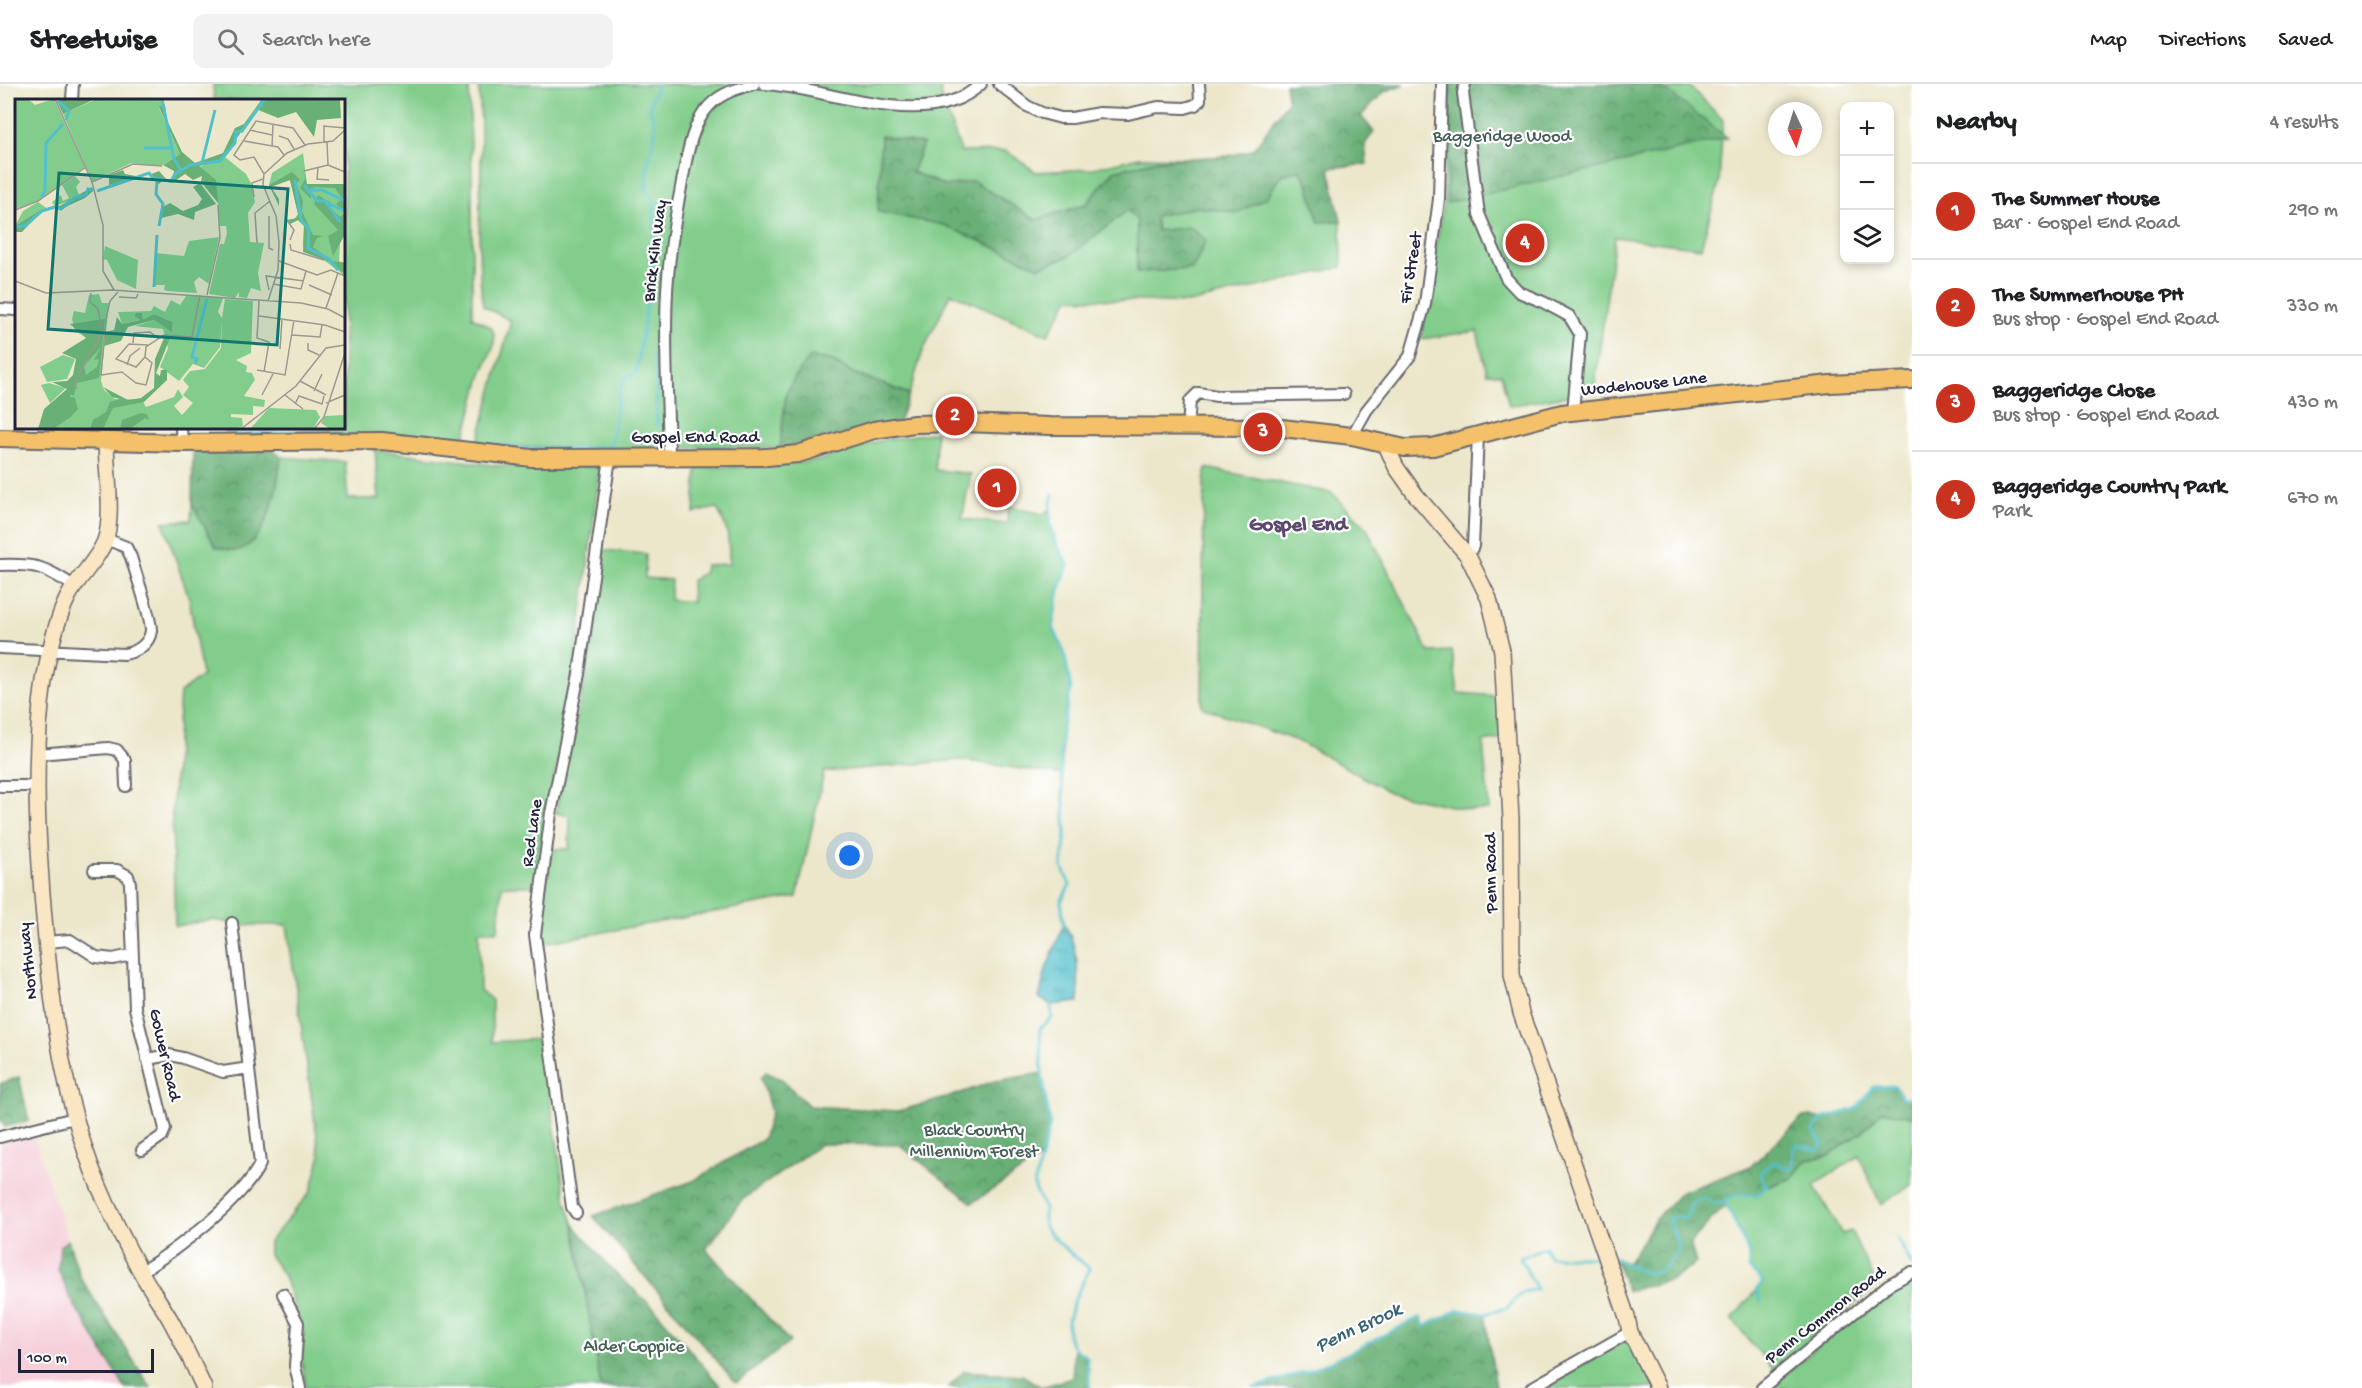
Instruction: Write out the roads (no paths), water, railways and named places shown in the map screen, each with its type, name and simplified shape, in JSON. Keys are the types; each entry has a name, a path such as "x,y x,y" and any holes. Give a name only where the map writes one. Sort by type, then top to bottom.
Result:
{"main road":[{"name":"Wodehouse Lane","path":"1385,443 1405,448 1434,447 1573,412 1830,384 1912,380"},
{"name":"Gospel End Road","path":"0,438 106,441 182,435 382,441 532,458 767,457 798,454 874,430 914,424 963,423 1050,426 1272,427 1352,436 1385,443"}],"street":[{"path":"72,99 73,84"},
{"name":"Brick Kiln Way","path":"669,456 667,288 670,251 686,162 695,127 710,105 731,90 754,84"},
{"path":"764,84 794,87 854,102 908,107 948,103 963,97 981,84"},
{"path":"999,84 1027,106 1042,113 1072,118 1087,114 1128,114 1158,107 1185,108 1196,105 1200,100 1199,84"},
{"name":"Fir Street","path":"1352,436 1366,411 1410,356 1425,304 1439,199 1442,84"},
{"path":"1465,84 1462,93 1479,214 1506,278 1519,292 1569,316 1580,334 1573,412"},
{"path":"0,309 15,310"},
{"path":"1188,427 1190,401 1198,393 1217,396 1344,394"},
{"path":"1468,556 1473,546 1478,435"},
{"name":"Northway","path":"106,441 108,520 106,539 74,586 63,607 44,678 37,786 46,942 58,1049 74,1118 98,1185 141,1272 171,1320 204,1388"},
{"name":"Penn Road","path":"1385,443 1396,467 1415,494 1468,556 1489,599 1502,651 1511,819 1512,975 1521,1013 1628,1324 1658,1388"},
{"name":"Red Lane","path":"576,1213 572,1207 536,935 551,813 579,674 610,458"},
{"path":"0,648 124,654 132,653 146,642 151,629 131,557 126,547 106,539"},
{"path":"0,565 29,564 46,569 74,586"},
{"path":"39,754 108,748 117,750 125,760 126,786"},
{"path":"0,786 37,786"},
{"name":"Gower Road","path":"94,870 117,870 128,876 135,1008 165,1129 162,1136 142,1150"},
{"path":"141,1272 183,1243 230,1201 260,1164 232,923"},
{"path":"46,942 70,940 96,957 113,959 131,955"},
{"path":"147,1059 170,1055 223,1072 249,1068"},
{"path":"1,1135 74,1118"},
{"name":"Penn Common Road","path":"1762,1388 1888,1285 1912,1272"},
{"path":"283,1294 298,1323 295,1366 300,1388"},
{"path":"1532,1388 1628,1324"}],"water":[{"path":"1064,924 1075,951 1079,1002 1051,1005 1039,998 1046,969"}],"waterway":[{"path":"475,442 530,449 610,447 619,393 626,377 636,373 653,263 654,200 646,188 647,168 655,132 655,123 649,107 657,84"},
{"path":"653,355 656,364 657,426"},
{"path":"254,433 321,433"},
{"path":"236,434 246,434"},
{"path":"411,436 435,439"},
{"path":"1053,494 1050,513 1052,531 1068,565 1058,594 1053,627 1064,651 1071,688 1062,729 1060,754 1066,832 1062,867 1070,885 1061,901 1064,924"},
{"path":"1051,1005 1052,1018 1040,1028 1042,1073 1050,1124 1034,1186 1044,1208 1044,1227 1061,1245 1090,1269 1075,1297 1068,1320 1070,1341 1075,1349 1087,1357 1090,1388"},
{"name":"Penn Brook","path":"1612,1258 1648,1273 1663,1269 1679,1247 1669,1220 1675,1216 1686,1218 1692,1202 1705,1198 1717,1204 1736,1195 1756,1195 1767,1187 1761,1177 1761,1171 1775,1162 1790,1170 1793,1168 1793,1149 1796,1145 1819,1150 1822,1144 1814,1131 1822,1119 1856,1109 1873,1087 1895,1086 1902,1098 1912,1098"},
{"path":"1725,1201 1749,1253 1749,1268 1763,1282 1756,1290 1761,1301"},
{"path":"1897,1238 1912,1265"},
{"name":"Penn Brook","path":"1253,1388 1308,1371 1420,1317 1424,1327 1458,1310 1485,1314 1507,1308 1523,1292 1537,1289 1520,1258 1545,1247 1549,1257 1599,1257"},
{"name":"Penn Brook","path":"963,1388 975,1380 1006,1379 1010,1388"}],"place":[{"name":"Baggeridge Country Park","path":"1525,243"},
{"name":"The Summerhouse PH","path":"955,416"},
{"name":"Baggeridge Close","path":"1263,432"},
{"name":"The Summer House","path":"997,488"}],"district":[{"name":"Gospel End","path":"1298,526"}],"park label":[{"name":"Baggeridge Wood","path":"1502,137"},
{"name":"Black Country Millennium Forest","path":"974,1141"},
{"name":"Alder Coppice","path":"634,1347"}]}
